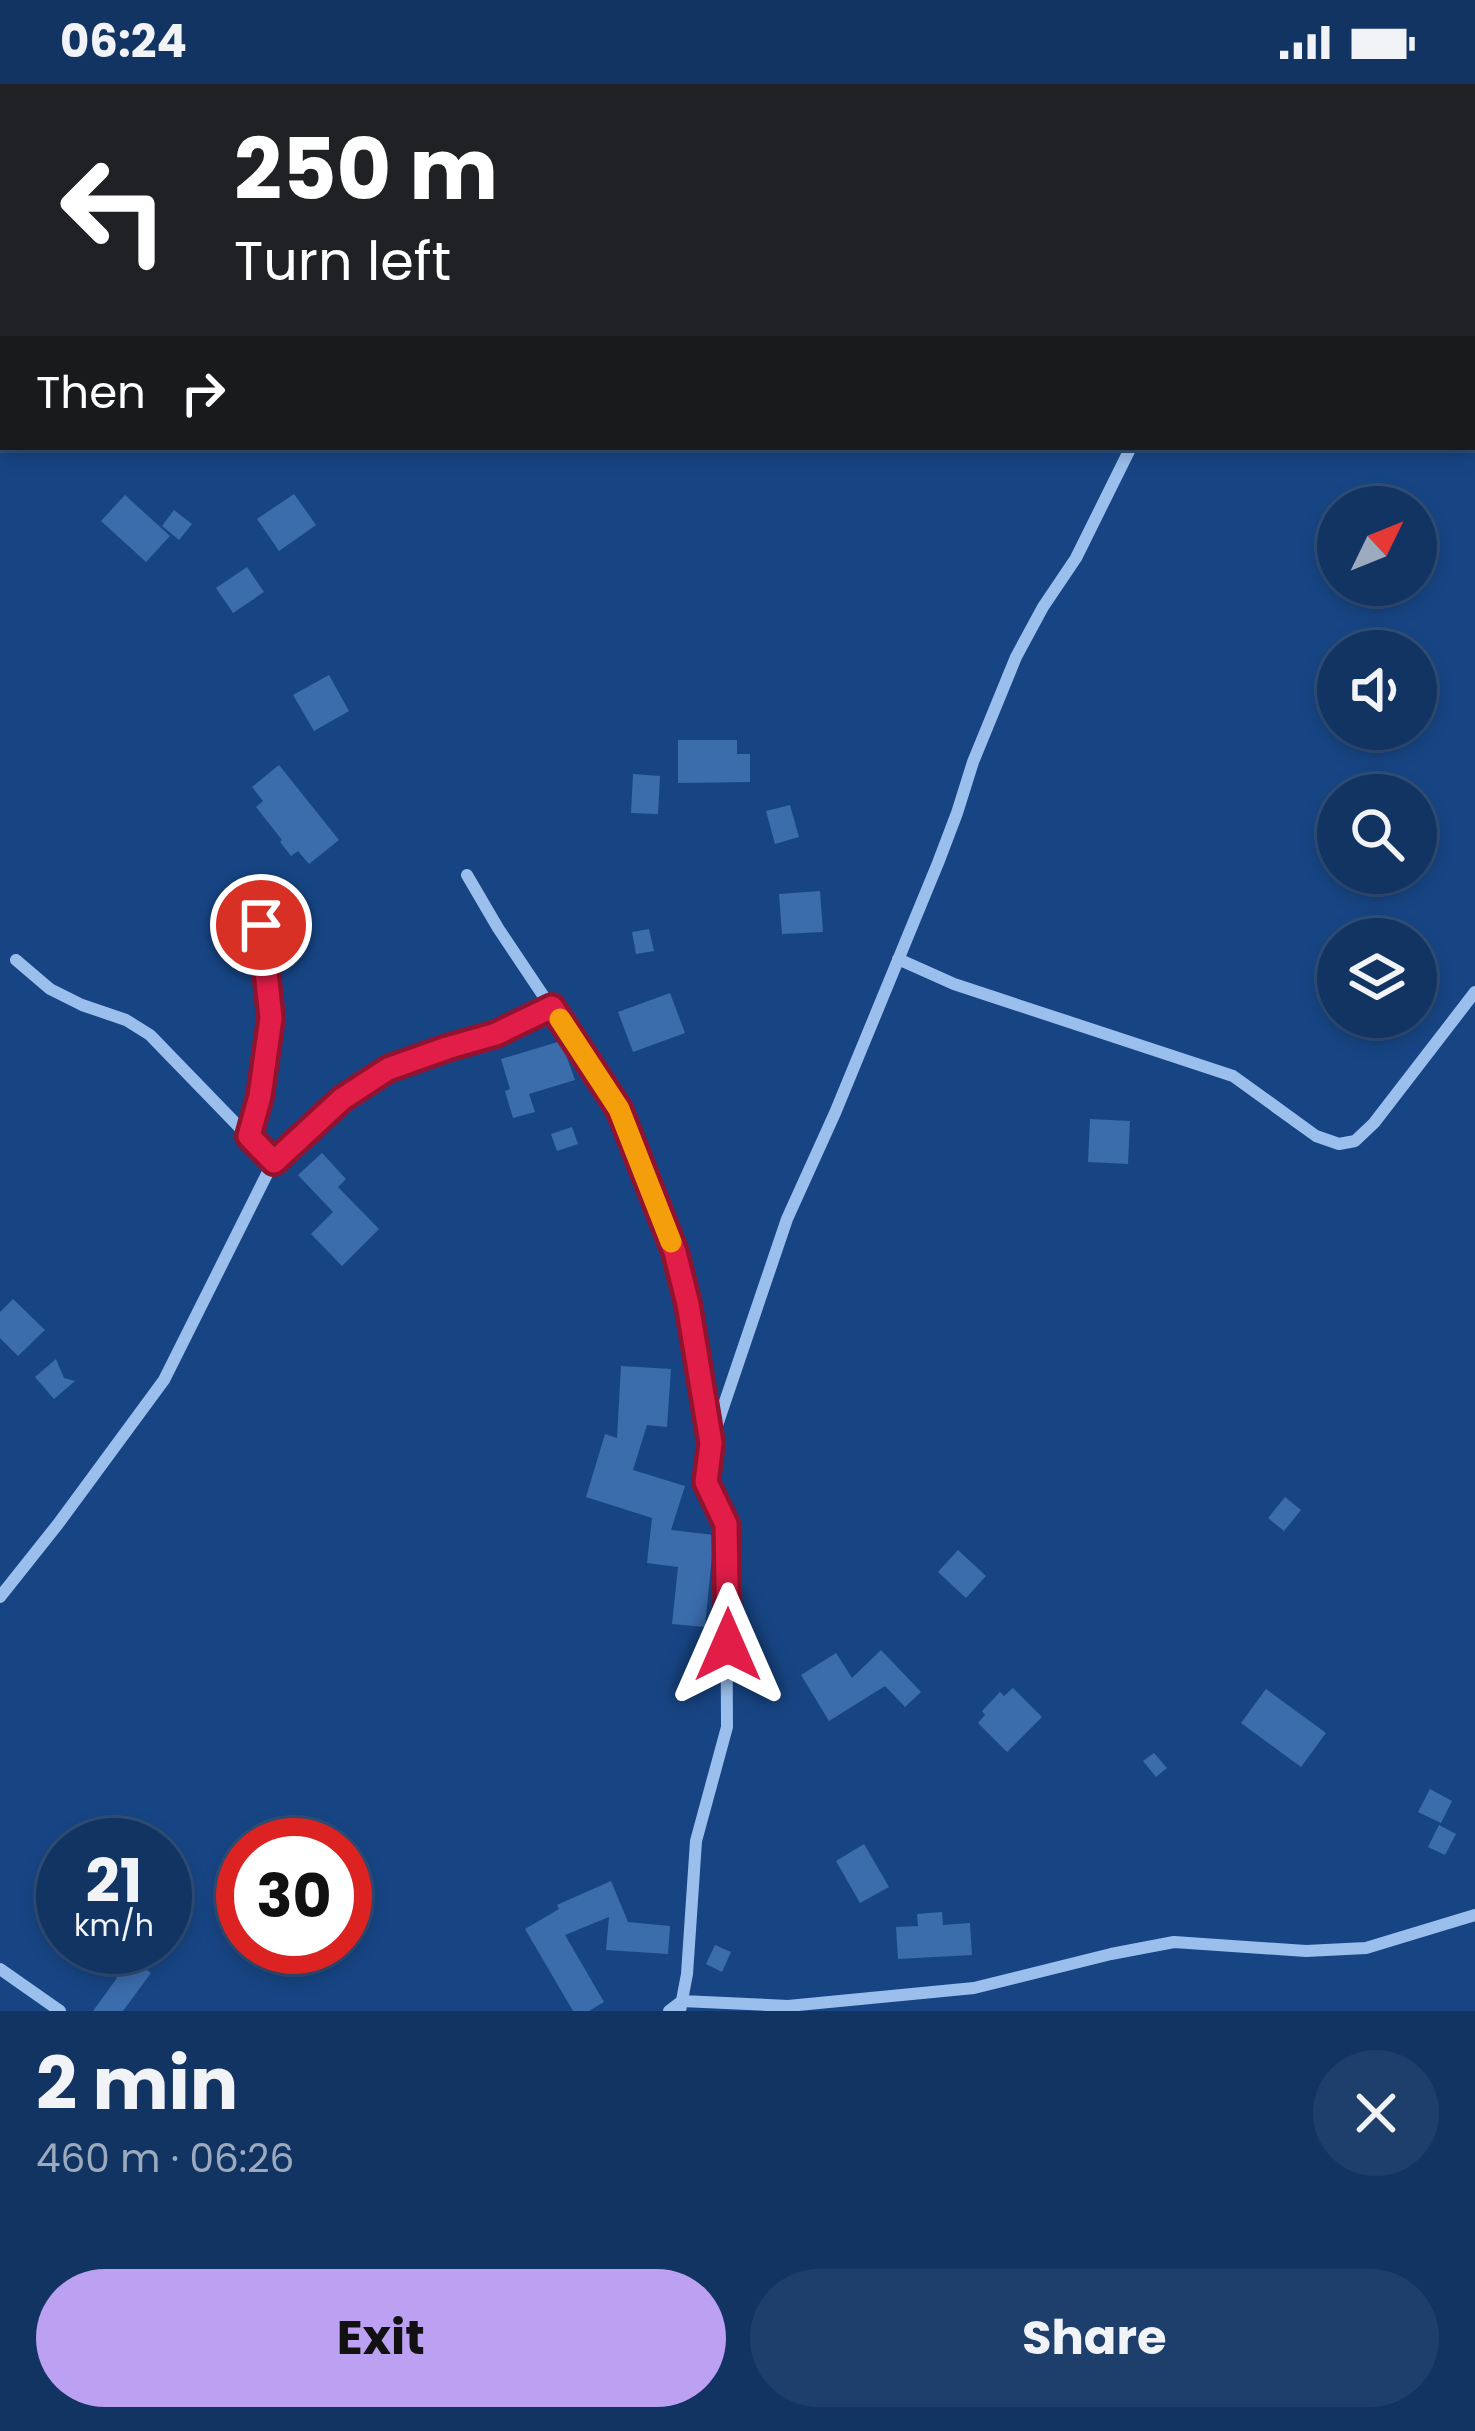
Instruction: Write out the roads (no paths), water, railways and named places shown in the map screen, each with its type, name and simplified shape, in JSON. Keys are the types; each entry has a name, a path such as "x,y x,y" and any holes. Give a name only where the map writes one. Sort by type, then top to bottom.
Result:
{"street":[{"path":"681,2006 696,1841 727,1727 726,1524 706,1482 711,1443 788,1220 957,814 1016,657 1076,558 1130,450"},
{"path":"466,875 619,1109 675,1252 711,1443"},
{"path":"249,1136 271,1018 256,890"},
{"path":"898,959 974,991 1233,1076 1316,1136 1339,1144 1355,1141 1373,1124 1475,992"},
{"path":"16,960 50,989 150,1035 274,1162"},
{"path":"0,1597 164,1380 274,1162 342,1099 388,1069 496,1034 552,1007"},
{"path":"669,2011 681,2006 788,2006 974,1988 1174,1942 1306,1951 1366,1948 1475,1915"},
{"path":"0,1970 60,2011"}]}
